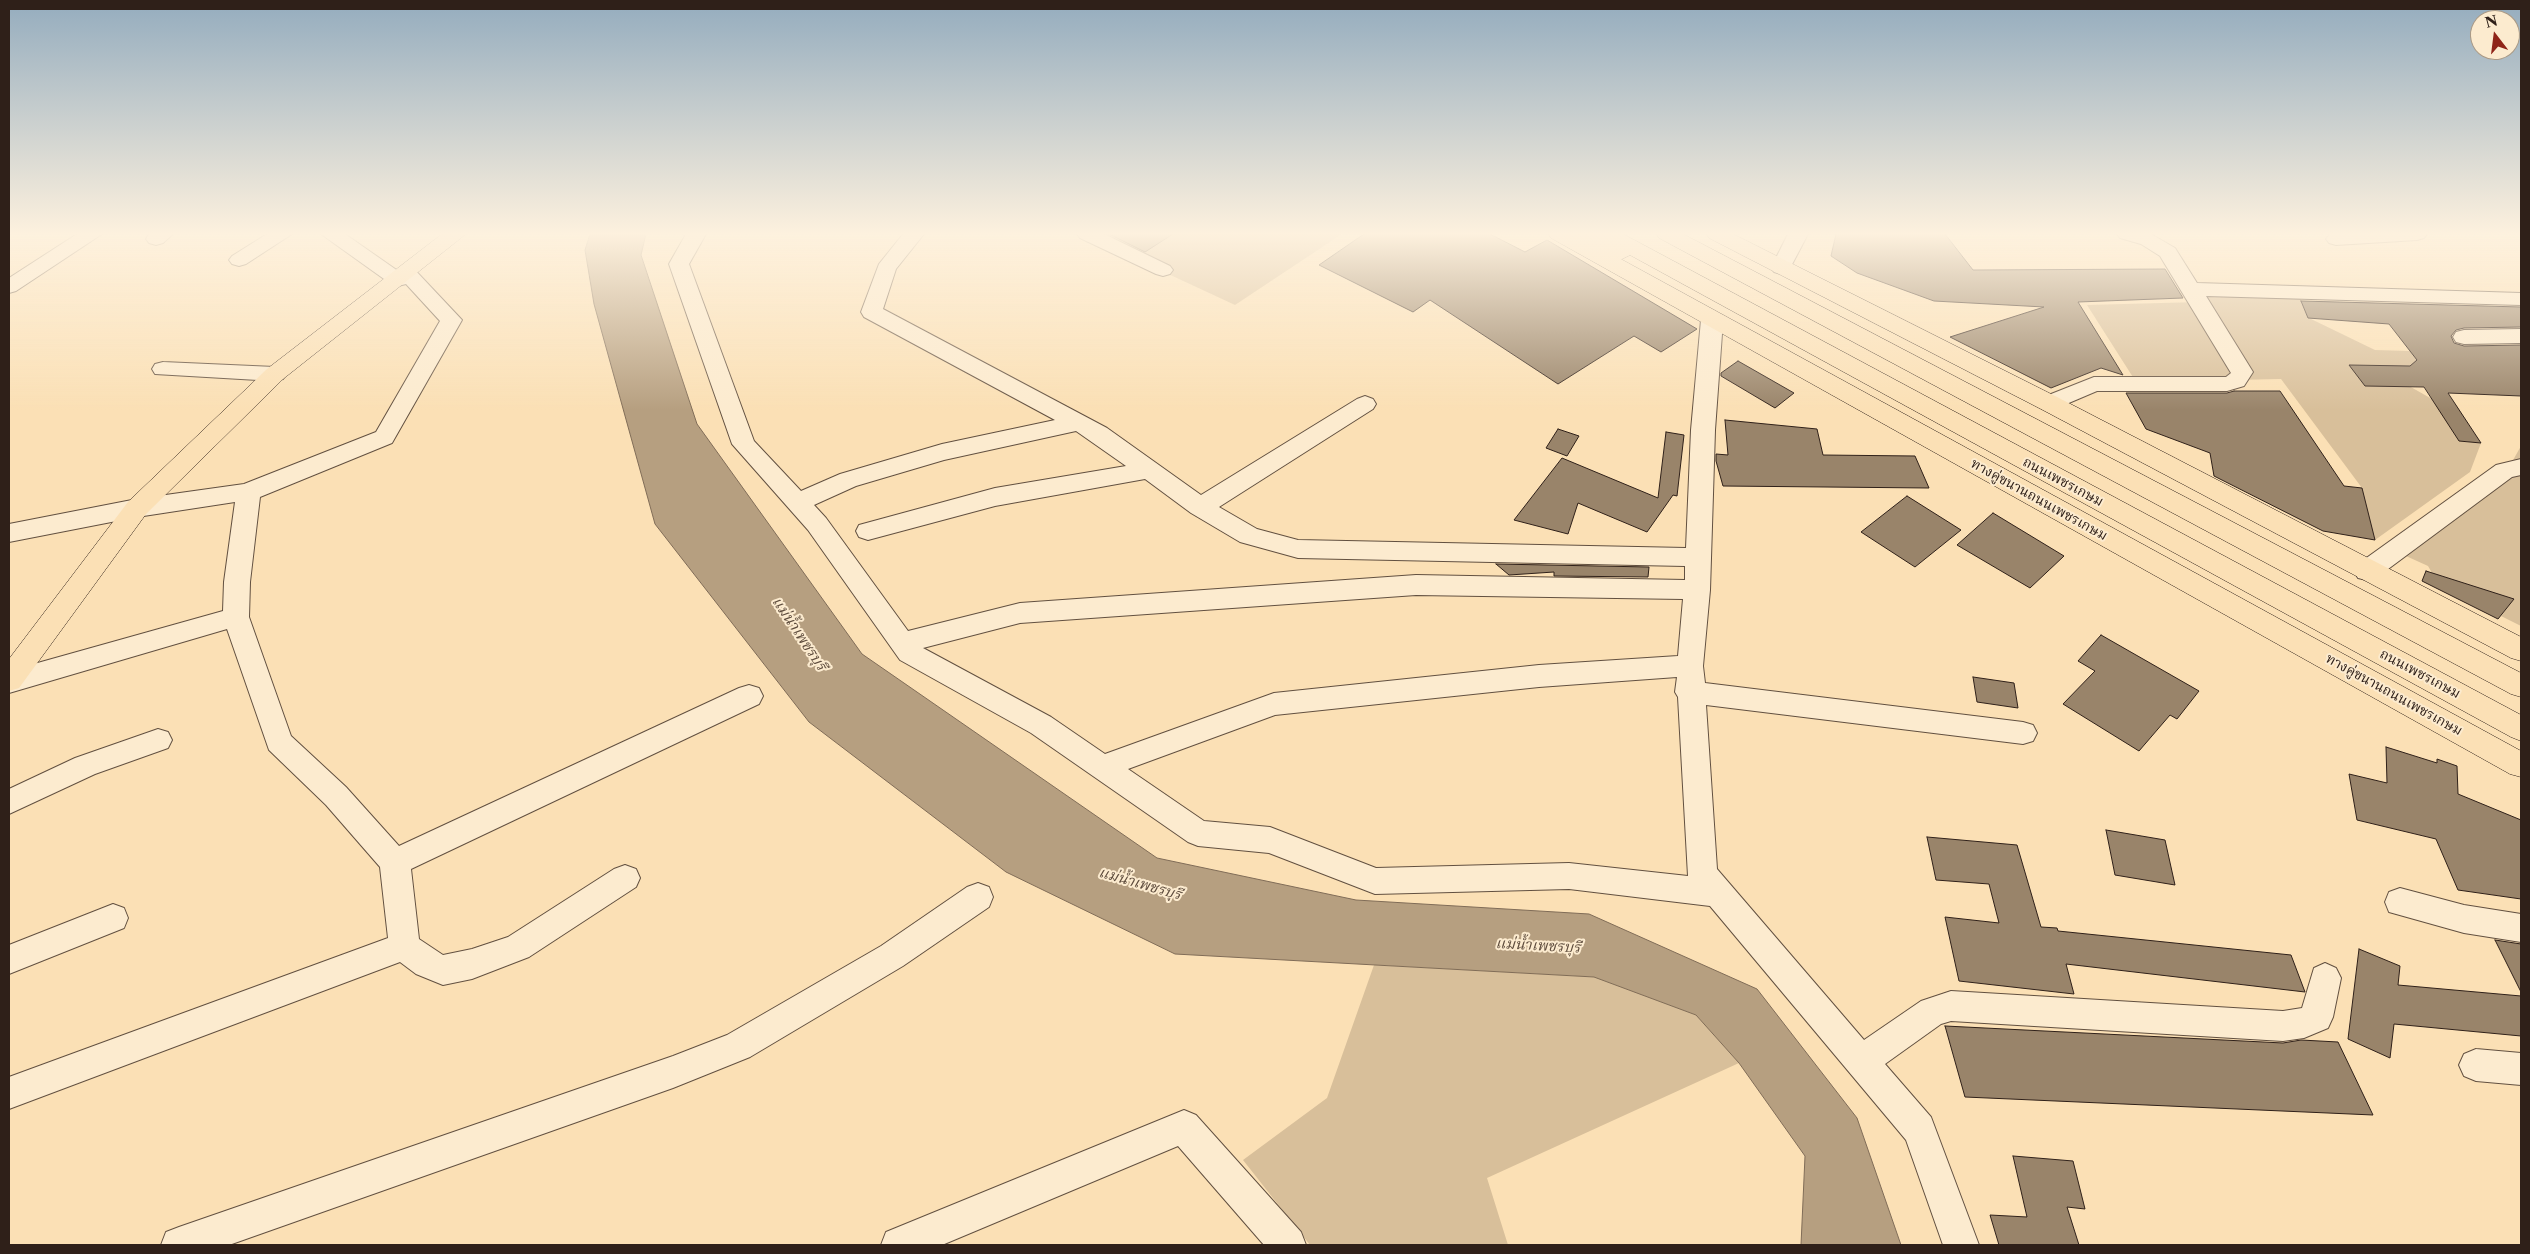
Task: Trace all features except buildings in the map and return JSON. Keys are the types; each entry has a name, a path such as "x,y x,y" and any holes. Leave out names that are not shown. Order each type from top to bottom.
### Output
{"main road":[{"path":"9,681 138,508 275,374 381,293"},
{"name":"ทางคู่ขนานถนนเพชรเกษม","path":"1663,293 2521,765"},
{"path":"1704,293 1771,324"},
{"name":"ถนนเพชรเกษม","path":"1713,293 2521,728"},
{"path":"1796,293 2159,494 2521,686"},
{"path":"1830,293 2049,403 2521,650"},
{"path":"2159,494 2521,672"},
{"path":"2401,664 2521,735"}],"street":[{"path":"9,533 138,508 248,492 384,437 451,320 421,293"},
{"path":"689,293 744,444 817,524 909,653 1042,725 1198,833 1270,840 1375,881 1569,876 1718,893"},
{"path":"878,293 872,312 1099,434 1200,508 1249,536 1298,549 1698,557"},
{"path":"2049,403 2094,384 2227,384 2236,381 2242,372 2194,293"},
{"path":"2291,293 2500,300 2521,299"},
{"path":"2500,300 2521,320"},
{"path":"1712,320 1703,430 1697,590 1690,679 1702,874 1864,1060 1919,1129 1961,1245"},
{"path":"2464,338 2521,336"},
{"path":"163,369 275,374"},
{"path":"1200,508 1365,404"},
{"path":"798,503 848,480 942,452 1078,423"},
{"path":"2368,571 2504,471 2521,467"},
{"path":"868,531 995,497 1148,470"},
{"path":"248,492 236,582 236,616 280,742 336,796 395,862 404,946 427,964 443,970 472,964 518,947 625,878"},
{"path":"902,644 1020,613 1406,585 1697,590"},
{"path":"9,681 236,616"},
{"path":"1102,767 1274,704 1539,676 1690,679 2023,733"},
{"path":"395,862 749,696"},
{"path":"9,802 85,766 158,740"},
{"path":"179,1245 673,1072 738,1046 892,956 978,897"},
{"path":"2400,902 2464,919 2521,928"},
{"path":"9,960 113,918"},
{"path":"9,1093 404,946"},
{"path":"1864,1060 1932,1012 1951,1006 2283,1026 2304,1023 2317,1017 2325,978"},
{"path":"2476,1065 2521,1069"},
{"path":"899,1245 1184,1128 1288,1245"}],"shaded area":[{"path":"1208,293 1254,293 1235,305"},
{"path":"2191,293 2254,293 2300,297 2309,318 2375,350 2410,351 2422,367 2350,365 2409,386 2432,399 2459,441 2481,443 2470,472 2375,540 2362,488 2281,379 2136,382 2087,305 2198,302"},
{"path":"2521,446 2521,626 2501,616 2513,600 2432,573 2428,566 2406,556 2499,485"},
{"path":"1374,965 1595,977 1696,1015 1739,1063 1487,1178 1508,1245 1310,1245 1243,1160 1327,1098"}],"water":[{"name":"แม่น้ำเพชรบุรี","path":"592,293 653,293 697,424 862,654 1157,858 1356,900 1589,914 1757,989 1857,1118 1901,1245 1801,1245 1805,1156 1739,1063 1696,1015 1594,977 1175,954 1006,872 809,722 655,524"}]}
